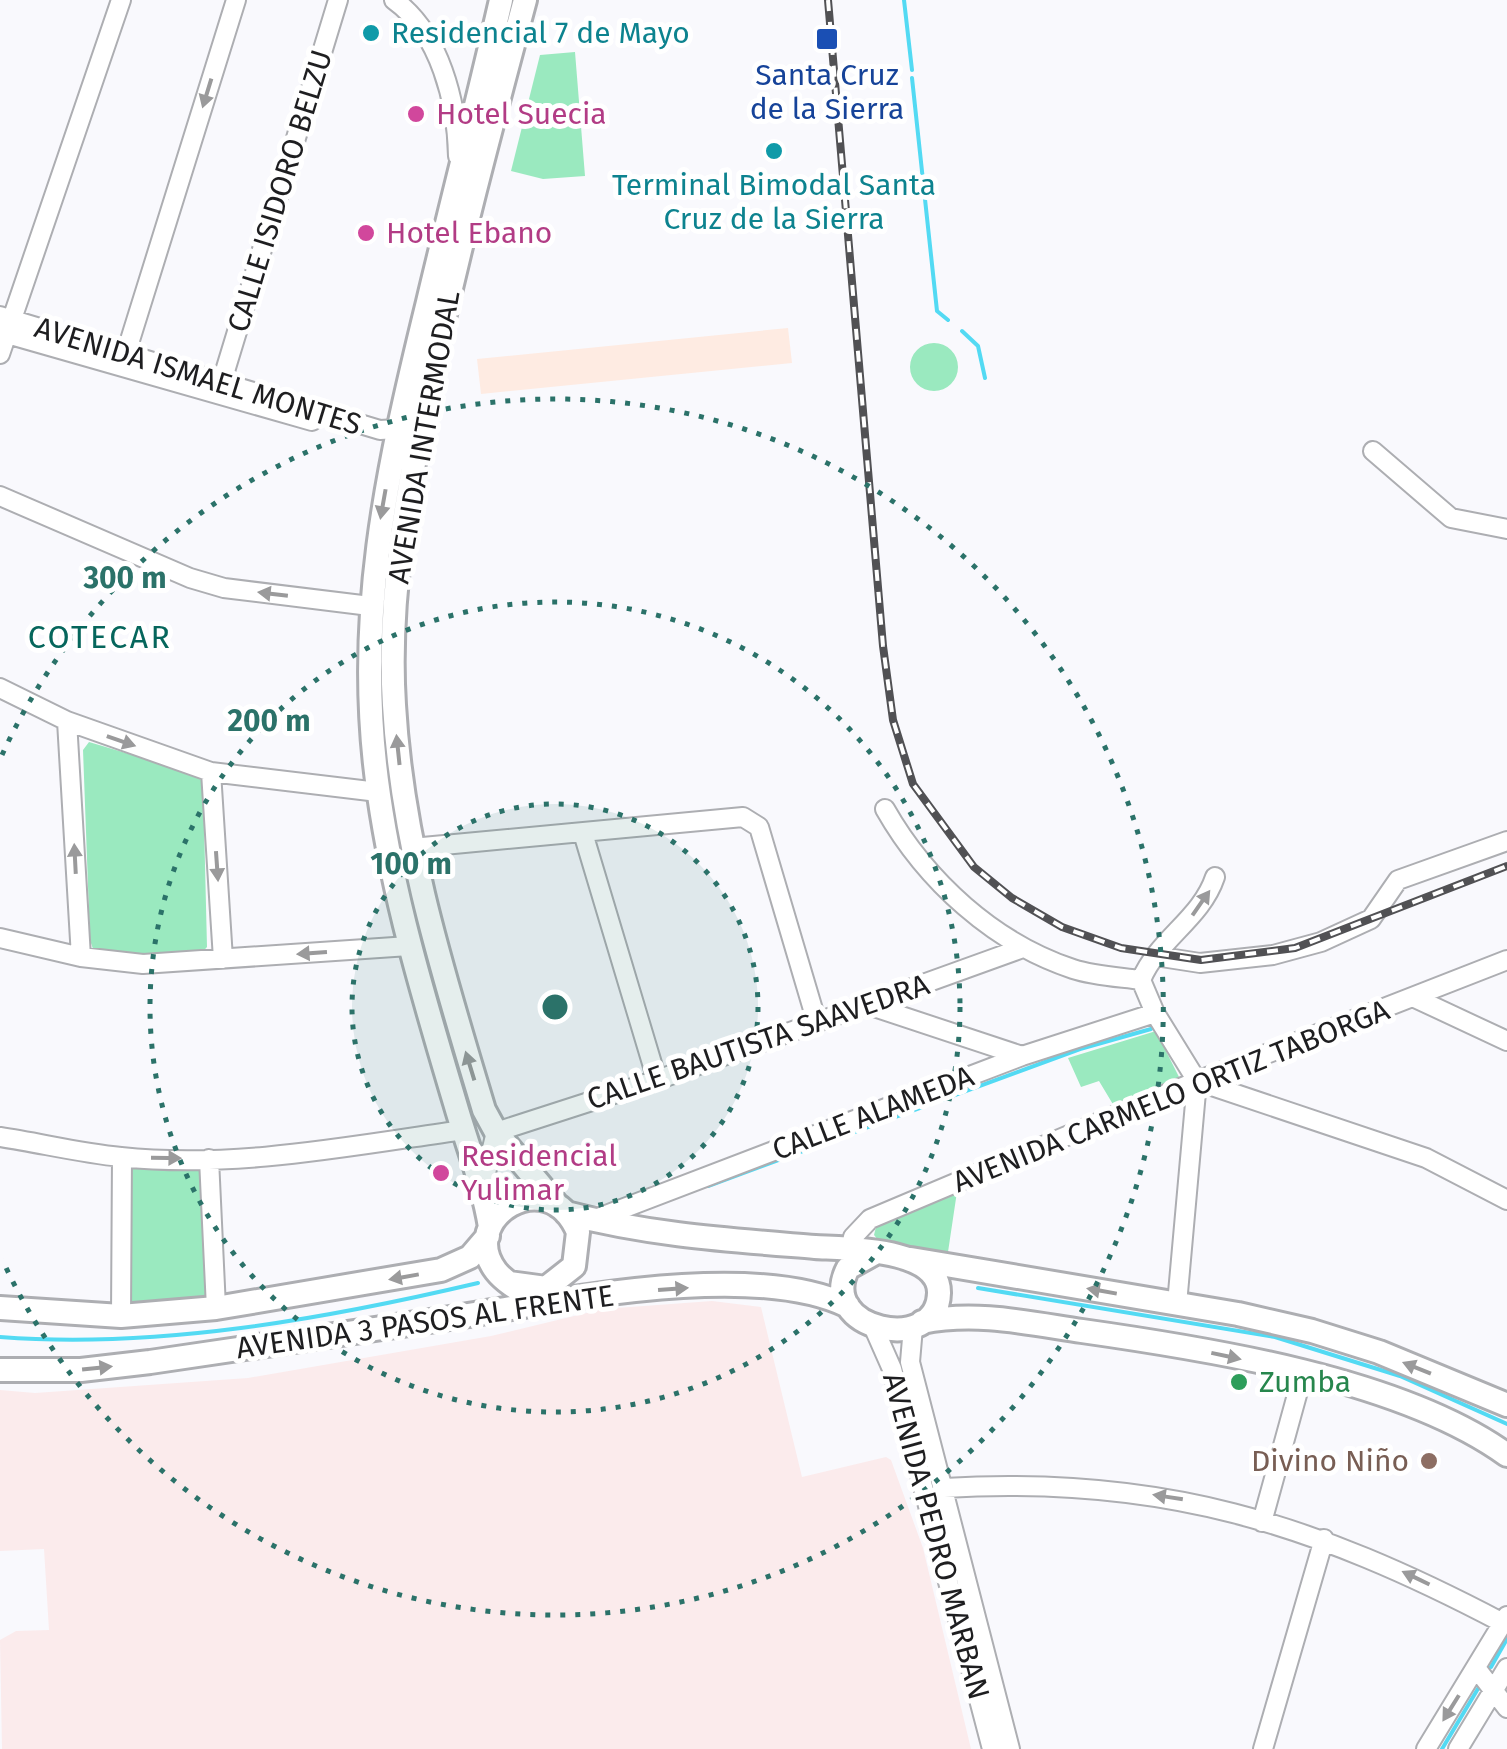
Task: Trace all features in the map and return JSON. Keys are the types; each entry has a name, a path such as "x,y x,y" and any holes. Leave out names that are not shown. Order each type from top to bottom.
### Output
{"main road":[{"name":"AVENIDA INTERMODAL","path":"501,0 397,428 370,606 382,704 432,943 484,1110 496,1132 562,1209"},
{"name":"AVENIDA INTERMODAL","path":"489,1231 483,1185 409,946 378,792 382,704 413,469 464,231 525,0"},
{"path":"562,1209 579,1244 567,1275 542,1304 509,1282 491,1262 489,1231 497,1215 519,1200 546,1200 593,1220 662,1235 876,1253 1238,1314 1379,1352 1507,1405"},
{"name":"AVENIDA 3 PASOS AL FRENTE","path":"0,1308 121,1316 216,1308 441,1270 470,1257 489,1231"},
{"path":"876,1253 848,1268 842,1287 848,1306 873,1326 886,1330 950,1316 1002,1319 1200,1350 1303,1373 1402,1402 1507,1455"},
{"path":"912,1259 932,1271 938,1281 937,1304 918,1325"},
{"path":"509,1282 521,1288 546,1288 567,1275"},
{"name":"AVENIDA 3 PASOS AL FRENTE","path":"0,1370 81,1370 150,1362 677,1288 725,1286 816,1294 848,1306"}],"street":[{"path":"0,354 5,325 121,0"},
{"path":"126,353 236,0"},
{"name":"CALLE ISIDORO BELZU","path":"222,381 338,0"},
{"path":"394,0 434,46 453,108 458,178"},
{"name":"AVENIDA ISMAEL MONTES","path":"5,325 126,353 380,430 397,428"},
{"name":"AVENIDA ISMAEL MONTES","path":"5,325 378,440 392,453"},
{"path":"1373,451 1452,518 1507,529"},
{"path":"0,496 190,578 224,588 370,606"},
{"path":"0,688 67,721 211,772 378,792"},
{"path":"67,721 81,957"},
{"path":"211,772 223,960"},
{"path":"885,809 909,851 930,877 1020,949 1077,971 1141,980"},
{"path":"412,848 744,817 759,827 817,1023"},
{"path":"583,833 657,1080"},
{"path":"1156,956 1200,963 1273,955 1320,942 1371,918 1398,880 1507,841"},
{"path":"1141,980 1156,956 1206,903 1215,877"},
{"path":"0,938 81,957 144,964 409,946"},
{"name":"CALLE BAUTISTA SAAVEDRA","path":"496,1132 657,1080 1020,949"},
{"name":"AVENIDA CARMELO ORTIZ TABORGA","path":"850,1250 859,1228 870,1219 1197,1081 1507,960"},
{"path":"1141,980 1155,1013 1197,1081 1178,1304"},
{"path":"1415,998 1507,1041"},
{"path":"868,1005 1022,1056"},
{"name":"CALLE ALAMEDA","path":"593,1220 1022,1056 1155,1013"},
{"path":"1197,1081 1426,1158 1507,1200"},
{"path":"0,1136 122,1157 209,1159 318,1150 463,1130"},
{"path":"483,1185 496,1132"},
{"path":"121,1316 122,1157"},
{"path":"209,1159 216,1308"},
{"name":"AVENIDA PEDRO MARBAN","path":"918,1325 910,1362 1010,1749"},
{"name":"AVENIDA PEDRO MARBAN","path":"873,1326 892,1369 992,1749"},
{"path":"1262,1522 1303,1373"},
{"path":"944,1488 1024,1483 1105,1487 1184,1500 1324,1539 1505,1619 1426,1749"},
{"path":"1263,1749 1324,1539"},
{"path":"1476,1668 1507,1708"},
{"path":"1458,1749 1507,1668"}],"shaded area":[{"path":"788,328 792,363 481,394 477,359"},
{"path":"712,1301 761,1307 802,1477 886,1457 891,1460 923,1548 971,1749 2,1749 0,1640 16,1631 49,1630 44,1549 0,1551 0,1390 35,1393 248,1378 491,1336 603,1309"}],"green space":[{"path":"575,52 585,176 543,179 511,171 540,55"},
{"path":"934,343 951,350 958,367 951,384 934,391 917,384 910,367 917,350"},
{"path":"89,742 193,773 203,782 207,947 197,958 94,952 90,940 83,750"},
{"path":"1156,1031 1180,1079 1114,1106 1099,1081 1081,1087 1068,1058"},
{"path":"129,1163 206,1164 209,1299 133,1304 128,1300"},
{"path":"958,1185 948,1252 878,1240 874,1235 878,1219"}],"waterway":[{"path":"904,0 912,70"},
{"path":"912,78 937,311 948,320"},
{"path":"962,331 978,346 985,378"},
{"path":"708,1186 1080,1049 1151,1029"},
{"path":"0,1337 60,1340 180,1335 301,1319 478,1283"},
{"path":"978,1288 1275,1337 1400,1376 1507,1424"},
{"path":"1491,1667 1507,1639"},
{"path":"1442,1749 1479,1687"}],"railway":[{"path":"828,0 883,646 893,720 913,784 974,867 1012,898 1062,927 1121,948 1201,960 1295,948 1507,866"}],"place":[{"name":"Residencial 7 de Mayo","path":"371,33"},
{"name":"Santa Cruz de la Sierra","path":"827,39"},
{"name":"Hotel Suecia","path":"416,114"},
{"name":"Terminal Bimodal Santa Cruz de la Sierra","path":"774,151"},
{"name":"Hotel Ebano","path":"366,233"},
{"name":"Residencial Yulimar","path":"441,1173"},
{"name":"Zumba","path":"1239,1382"},
{"name":"Divino Niño","path":"1429,1461"}],"district":[{"name":"COTECAR","path":"100,637"}]}
